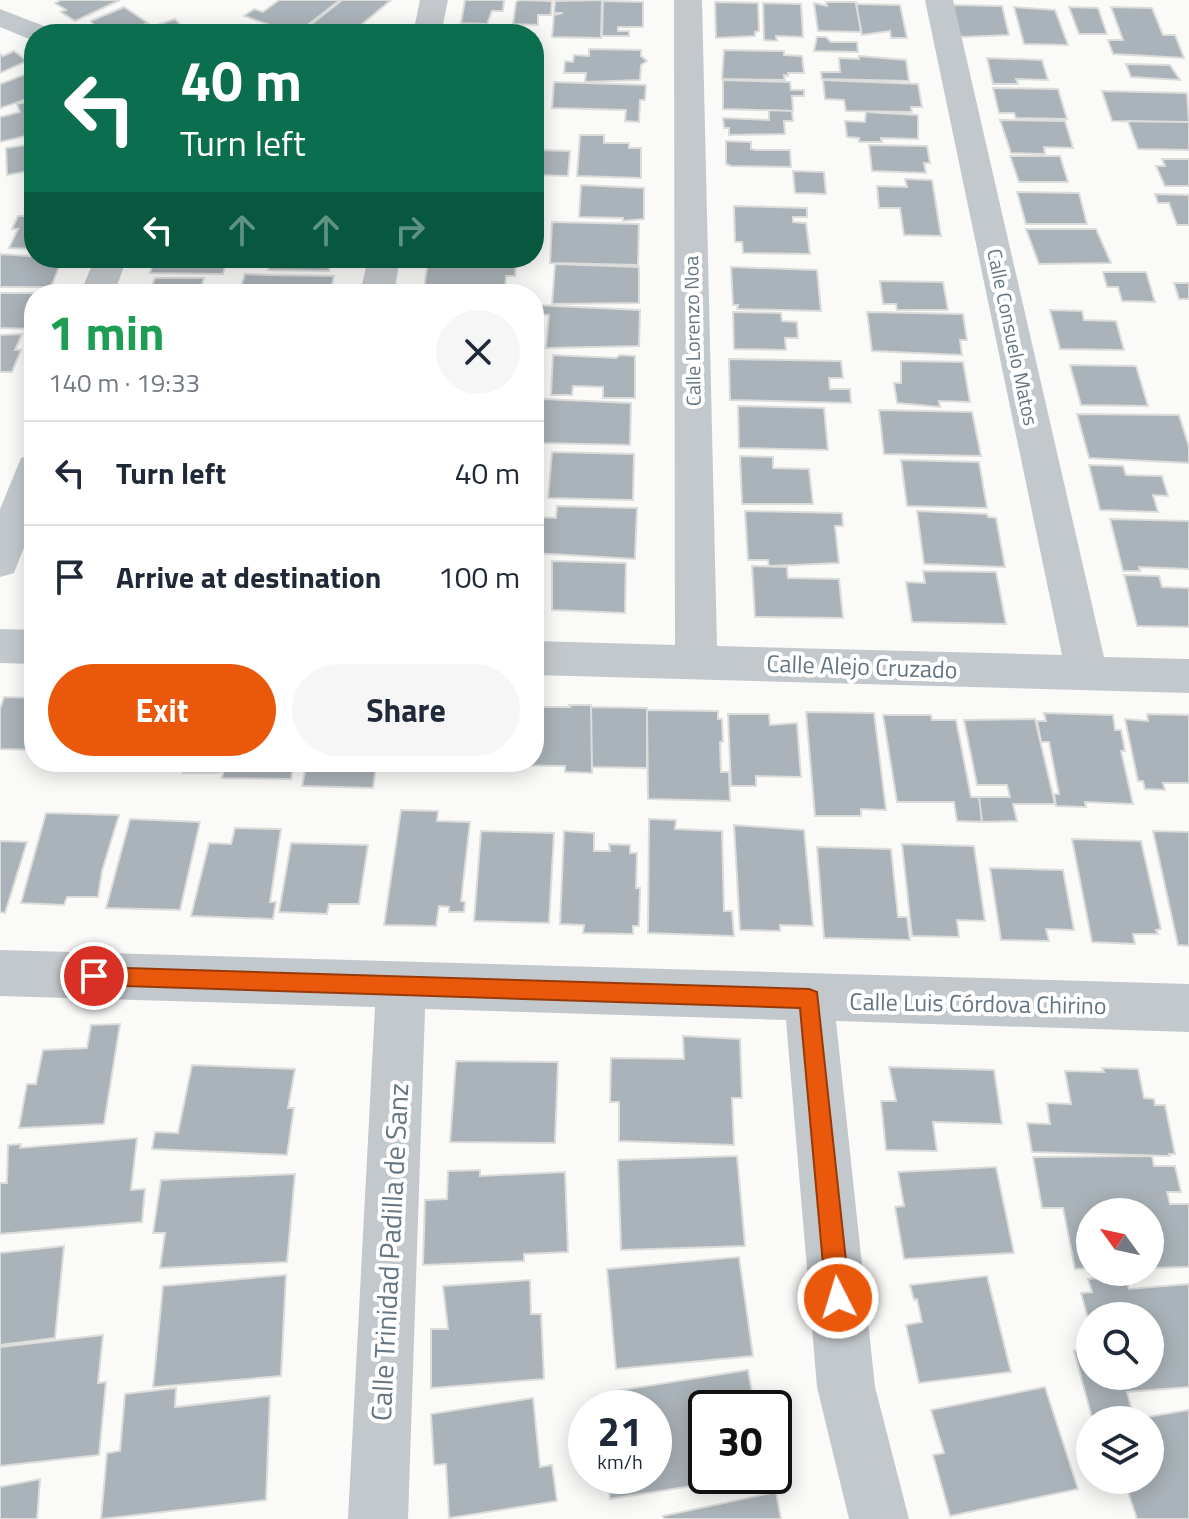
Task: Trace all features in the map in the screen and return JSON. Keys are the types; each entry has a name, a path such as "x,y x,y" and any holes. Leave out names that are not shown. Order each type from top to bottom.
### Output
{"street":[{"path":"429,24 434,0"},
{"name":"Calle Lorenzo Noa","path":"688,0 696,661"},
{"name":"Calle Consuelo Matos","path":"939,0 1087,673"},
{"path":"0,17 24,27"},
{"path":"0,562 24,496"},
{"path":"0,646 24,647"},
{"name":"Calle Alejo Cruzado","path":"544,658 1189,676"},
{"name":"Calle Luis Córdova Chirino","path":"0,973 1189,1008"},
{"name":"Calle Trinidad Padilla de Sanz","path":"378,1519 401,985"},
{"path":"809,999 846,1387 879,1519"}],"building":[{"path":"61,0 120,0 75,21 61,12 66,10 55,3"},
{"path":"279,0 340,0 309,24 267,24 244,16 254,9 263,12"},
{"path":"342,0 391,0 362,24 312,24"},
{"path":"465,0 504,0 503,11 492,11 487,24 461,23"},
{"path":"602,0 601,38 552,37 554,15 563,13 554,13 555,1"},
{"path":"552,1 551,15 538,15 538,24 513,24 516,2"},
{"path":"603,1 643,2 643,27 618,27 618,31 629,31 629,36 602,36"},
{"path":"715,2 758,3 759,31 755,32 755,36 716,38"},
{"path":"826,2 856,2 861,32 818,31 814,3 827,6"},
{"path":"763,3 801,4 803,37 776,36 777,41 764,40"},
{"path":"856,4 900,5 907,38 891,38 890,31 862,35"},
{"path":"951,5 1002,6 1009,35 962,37 957,34"},
{"path":"124,7 148,23 93,24 91,21"},
{"path":"1014,7 1055,10 1068,45 1024,44"},
{"path":"1069,7 1098,8 1107,34 1079,34"},
{"path":"1111,7 1152,8 1163,35 1175,35 1184,58 1113,54 1108,40 1123,40"},
{"path":"175,19 180,24 160,24"},
{"path":"817,37 826,37 831,42 857,42 858,52 814,51"},
{"path":"589,49 641,50 641,56 647,61 641,65 640,80 585,82 586,73 564,73 565,61 573,62 574,55 589,56"},
{"path":"724,50 784,51 784,55 802,56 804,73 788,73 788,76 784,75 785,80 722,79"},
{"path":"14,51 24,59 24,62 0,73 0,54 3,56"},
{"path":"859,56 906,60 909,81 822,79 821,72 840,72 839,58 859,59"},
{"path":"987,58 1042,60 1048,80 1016,79 1018,84 993,84"},
{"path":"1126,64 1170,65 1180,80 1131,77"},
{"path":"24,75 24,100 0,108 0,84"},
{"path":"723,80 790,82 791,90 804,90 804,96 792,96 793,111 723,109"},
{"path":"823,80 918,84 922,107 911,107 912,112 846,111 844,100 825,99"},
{"path":"554,82 646,85 645,100 640,100 639,122 625,121 626,110 552,108"},
{"path":"993,88 1058,89 1067,119 1016,118 1014,113 999,113"},
{"path":"1102,91 1187,93 1189,122 1112,121"},
{"path":"24,102 24,136 0,142 0,117 20,112 17,104"},
{"path":"769,110 792,111 793,121 784,121 785,134 729,135 729,128 724,128 723,118 769,120"},
{"path":"866,112 918,115 918,139 881,138 882,142 859,142 859,138 847,137 845,121 865,122"},
{"path":"1000,120 1065,121 1073,148 1044,147 1045,154 1011,153"},
{"path":"1128,121 1189,122 1189,150 1138,149"},
{"path":"580,135 604,135 604,143 629,143 629,148 641,148 641,178 577,176"},
{"path":"726,141 751,142 751,149 756,150 790,150 791,167 726,164"},
{"path":"24,145 24,172 7,175 6,148"},
{"path":"869,145 927,146 930,163 924,163 926,173 872,171"},
{"path":"544,150 570,151 568,176 544,175"},
{"path":"1010,156 1060,156 1068,182 1019,182"},
{"path":"1162,159 1189,159 1189,186 1165,186 1156,166 1165,166"},
{"path":"793,171 824,172 826,194 795,193"},
{"path":"905,179 932,180 941,236 904,235 900,208 879,208 877,186 907,187"},
{"path":"581,185 644,188 644,219 623,221 623,218 579,217"},
{"path":"1017,192 1079,193 1087,224 1026,224"},
{"path":"1155,194 1189,195 1189,225 1177,225 1169,203 1158,203"},
{"path":"734,206 807,208 807,217 793,217 793,222 806,223 810,254 743,253 742,242 735,242"},
{"path":"18,216 24,216 24,249 9,248 18,229 12,229"},
{"path":"552,222 639,224 638,265 550,263"},
{"path":"1026,229 1096,229 1111,263 1039,264"},
{"path":"0,254 24,256 24,268 59,268 52,284 0,287"},
{"path":"555,264 639,267 639,303 552,304"},
{"path":"731,267 817,270 821,311 737,309 738,305 733,305"},
{"path":"152,268 225,268 223,274 150,273"},
{"path":"268,268 330,268 329,271"},
{"path":"427,268 516,268 515,276 506,276 506,284 425,284"},
{"path":"1103,272 1146,272 1155,302 1122,301 1118,287 1107,287"},
{"path":"245,274 334,276 332,284 242,284"},
{"path":"155,278 204,278 202,284 152,284"},
{"path":"880,281 943,282 948,310 897,310 896,304 883,304"},
{"path":"1174,283 1189,283 1189,299 1179,299"},
{"path":"0,293 24,293 24,329 0,328"},
{"path":"544,305 640,310 639,346 546,348 549,315 544,315"},
{"path":"1050,310 1082,311 1084,320 1116,321 1124,350 1060,349"},
{"path":"733,312 781,313 782,321 797,322 798,338 785,338 786,350 734,349"},
{"path":"867,312 963,314 967,340 960,340 962,355 872,351"},
{"path":"22,334 15,350 21,350 12,372 0,372 0,335"},
{"path":"553,355 635,356 635,398 603,398 603,387 573,386 572,395 551,395"},
{"path":"729,359 841,361 843,378 829,378 830,389 850,389 851,403 730,400"},
{"path":"901,361 963,362 970,402 939,401 940,407 897,403 894,383 901,383"},
{"path":"1070,365 1136,366 1148,406 1081,405"},
{"path":"544,399 631,403 630,445 544,443"},
{"path":"738,406 824,408 828,450 739,448"},
{"path":"879,410 972,412 981,456 884,454"},
{"path":"1077,414 1179,415 1189,447 1189,463 1089,458"},
{"path":"552,452 634,454 633,500 548,498"},
{"path":"740,456 773,457 773,468 809,469 813,504 742,504"},
{"path":"901,460 979,462 987,508 907,506"},
{"path":"1089,465 1123,466 1126,475 1162,476 1168,496 1153,495 1158,512 1100,510"},
{"path":"557,506 637,508 635,559 544,554 544,517 556,518"},
{"path":"745,511 842,513 843,526 835,526 839,563 769,566 768,560 748,560"},
{"path":"917,511 987,514 996,518 1005,567 924,564"},
{"path":"1110,519 1189,521 1189,569 1139,567 1140,571 1123,571"},
{"path":"552,561 626,563 625,613 552,610"},
{"path":"752,566 787,567 788,578 839,579 843,618 755,617"},
{"path":"923,571 996,572 1006,624 912,622 906,582 925,583"},
{"path":"1124,575 1159,576 1162,587 1189,588 1189,627 1137,626"},
{"path":"4,697 24,698 24,750 0,749 0,709"},
{"path":"591,705 592,773 565,772 565,766 544,766 544,707"},
{"path":"591,707 647,708 647,768 592,767"},
{"path":"647,710 718,711 718,719 722,719 721,772 729,772 730,801 648,799"},
{"path":"806,712 874,713 886,810 861,809 861,816 815,816"},
{"path":"1044,713 1113,715 1115,730 1121,730 1125,751 1121,751 1133,804 1085,802 1086,807 1056,806 1054,794 1059,794 1049,742 1041,742 1037,721 1046,721"},
{"path":"728,714 769,714 770,725 797,723 801,777 756,776 756,786 731,786"},
{"path":"1147,714 1189,715 1189,783 1163,783 1165,790 1145,789 1143,781 1138,781 1125,719 1148,721"},
{"path":"883,715 931,715 932,720 956,720 971,797 979,797 982,822 957,821 954,802 897,802"},
{"path":"1035,719 1055,804 1013,804 1017,821 982,822 979,797 1010,797 1007,785 977,785 964,720"},
{"path":"223,772 292,772 291,779 222,778"},
{"path":"305,772 375,772 373,788 302,786"},
{"path":"401,810 438,811 437,821 470,822 461,901 465,902 464,912 449,912 449,907 439,906 436,926 384,925"},
{"path":"46,813 119,815 102,871 98,897 67,897 64,905 21,903"},
{"path":"130,819 200,822 180,910 106,908"},
{"path":"649,819 676,820 675,829 722,831 724,911 732,911 734,936 648,933"},
{"path":"734,825 804,830 813,926 780,925 780,931 740,930"},
{"path":"235,828 281,829 270,902 276,902 273,919 191,916 209,843 231,844"},
{"path":"481,831 554,833 549,923 474,921"},
{"path":"564,831 594,833 594,851 610,851 609,844 630,845 630,853 637,853 639,926 633,926 633,934 583,933 584,925 560,924"},
{"path":"1153,831 1189,832 1189,946 1178,945"},
{"path":"1072,839 1141,841 1161,929 1156,930 1158,934 1133,934 1135,944 1092,942"},
{"path":"0,841 27,842 5,913 0,912"},
{"path":"291,843 368,845 359,904 329,904 327,914 279,912"},
{"path":"902,844 974,846 985,921 957,920 959,937 912,936"},
{"path":"817,847 891,849 898,917 907,917 910,940 824,938"},
{"path":"990,868 1063,870 1074,930 1046,929 1049,941 1001,940"},
{"path":"120,1024 104,1124 19,1128 27,1084 36,1084 43,1050 87,1048 91,1025"},
{"path":"683,1036 740,1039 742,1098 732,1098 734,1145 619,1141 619,1102 610,1102 611,1058 684,1059"},
{"path":"456,1061 558,1062 555,1143 450,1142"},
{"path":"192,1065 295,1069 288,1108 294,1108 287,1155 152,1149 155,1132 178,1133"},
{"path":"889,1067 994,1070 1002,1124 933,1122 937,1151 886,1150 881,1101 896,1101"},
{"path":"1102,1068 1138,1069 1144,1098 1154,1099 1155,1105 1165,1105 1175,1154 1032,1152 1027,1123 1050,1124 1047,1103 1071,1104 1065,1071 1104,1072"},
{"path":"137,1138 131,1190 145,1189 142,1222 0,1234 0,1183 7,1183 8,1145 21,1144 20,1148"},
{"path":"737,1156 745,1246 621,1250 618,1160"},
{"path":"1152,1156 1154,1166 1175,1166 1181,1192 1167,1192 1170,1204 1189,1204 1189,1267 1164,1268 1164,1198 1076,1198 1075,1269 1063,1208 1042,1208 1033,1157"},
{"path":"996,1167 1014,1253 904,1259 895,1207 904,1206 898,1172"},
{"path":"480,1170 480,1176 565,1172 568,1252 524,1254 524,1261 423,1265 425,1200 447,1199 448,1171"},
{"path":"295,1174 287,1262 160,1268 165,1233 153,1233 161,1180"},
{"path":"64,1246 55,1338 0,1345 0,1253"},
{"path":"739,1257 753,1356 616,1369 607,1269"},
{"path":"286,1275 281,1376 153,1387 163,1286"},
{"path":"987,1276 1011,1372 919,1383 906,1325 922,1322 910,1285"},
{"path":"530,1280 531,1314 541,1314 544,1379 431,1388 431,1329 448,1329 443,1286"},
{"path":"1189,1284 1189,1387 1164,1389 1164,1302 1083,1302 1081,1293 1092,1292 1090,1286 1128,1286 1129,1289"},
{"path":"103,1335 98,1383 106,1382 99,1455 0,1466 0,1347"},
{"path":"748,1370 752,1390 688,1390 688,1487 672,1489 672,1390 621,1390"},
{"path":"1045,1387 1076,1489 950,1516 933,1455 944,1453 931,1410"},
{"path":"176,1388 175,1407 270,1396 266,1500 101,1519 107,1453 120,1451 125,1394"},
{"path":"1084,1390 1152,1390 1127,1392 1131,1406 1089,1406"},
{"path":"533,1398 540,1467 552,1465 557,1501 449,1518 446,1464 434,1465 431,1414"},
{"path":"1189,1410 1189,1519 1137,1519 1129,1494 1164,1494 1164,1414"},
{"path":"40,1479 37,1519 0,1519 0,1487"},
{"path":"609,1494 641,1494 610,1499"},
{"path":"776,1494 781,1519 664,1519 663,1516"}],"route":[{"path":"94,976 809,999 838,1298"}]}
